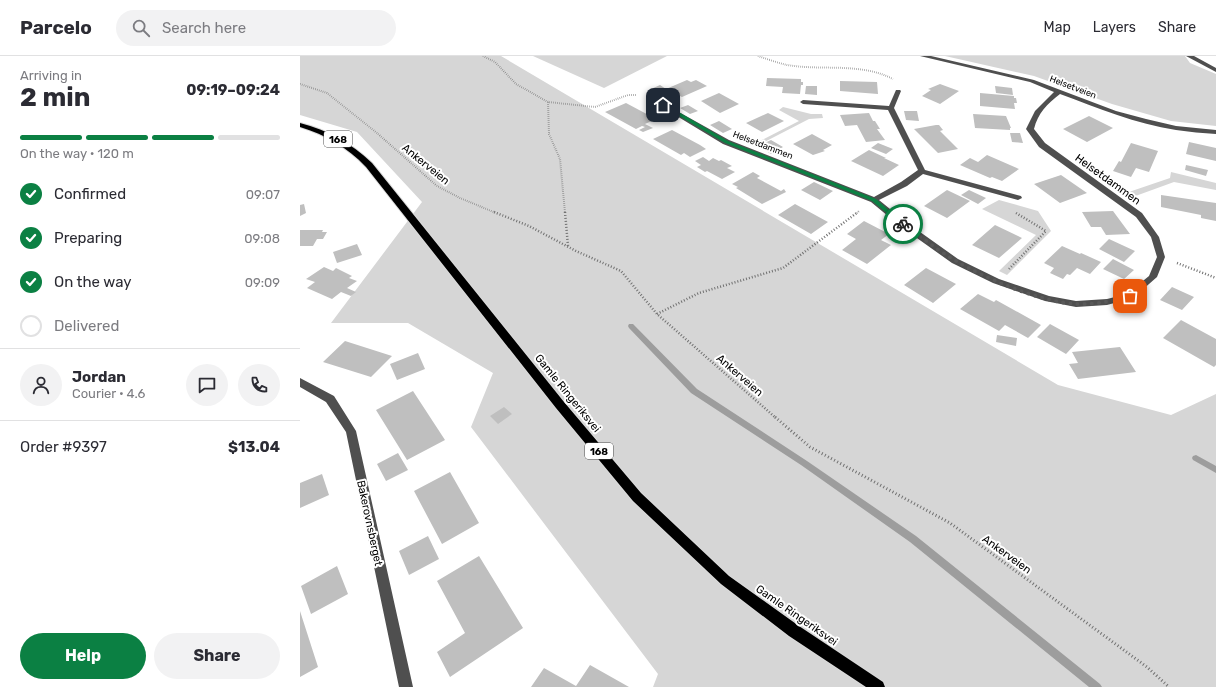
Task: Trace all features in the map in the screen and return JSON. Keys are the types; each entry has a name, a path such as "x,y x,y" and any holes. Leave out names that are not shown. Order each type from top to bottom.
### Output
{"main road":[{"name":"Gamle Ringeriksvei","path":"300,125 330,135 344,142 355,150 369,165 560,405 638,497 667,526 725,580 794,631 878,687"}],"street":[{"name":"Helsetveien","path":"923,56 1009,75 1144,121 1176,128 1216,132"},
{"path":"1190,56 1194,60 1216,70"},
{"path":"898,91 891,108 922,171 1018,198"},
{"name":"Helsetdammen","path":"650,98 726,142 874,200 903,224 955,261 996,281 1048,299 1076,304 1108,302 1130,296 1153,277 1161,257 1155,237 1139,215 1042,145 1030,129 1033,119 1040,106 1059,91"},
{"path":"803,102 891,108"},
{"path":"874,200 904,184 922,171"},
{"name":"Bakerovnsberget","path":"300,382 330,399 351,431 406,687"}],"path":[{"path":"482,56 495,62 516,84 548,102 595,107 628,95 650,98"},
{"path":"758,56 787,65 853,68 883,74 893,79 898,91"},
{"name":"Ankerveien","path":"300,84 327,94 377,133 437,186 460,198 529,226 621,271 657,314 810,447 950,523 1147,667 1169,687"},
{"path":"548,102 549,134 560,159 568,246"},
{"path":"993,192 1009,208 1046,231 996,281"},
{"path":"657,314 699,292 783,268 874,200"},
{"path":"1161,257 1216,278"}],"shaded area":[{"path":"300,56 501,56 1058,385 1171,415 1216,394 1216,687 653,687 658,674 471,427 493,373 408,323 331,323 422,202 357,132 300,115"},
{"path":"533,56 667,56 604,88"},
{"path":"945,56 1185,56 1190,63 1216,74 1216,126 1171,121 1112,104 1034,76"},
{"path":"783,107 811,114 822,114 823,118 809,119 755,147 752,145 799,121 779,110"},
{"path":"1171,172 1216,183 1216,190 1174,182 1130,198 1123,194 1170,178"},
{"path":"999,200 1038,211 1051,231 1007,275 999,271 1036,235 982,209"}],"building":[{"path":"767,78 801,79 803,85 801,85 800,94 782,93 783,87 766,86"},
{"path":"687,80 691,82 696,80 707,86 682,97 670,91 658,95 649,90 660,85 666,89"},
{"path":"840,81 877,82 878,94 840,91"},
{"path":"940,84 959,91 940,104 922,96 931,90 928,89"},
{"path":"806,86 817,86 817,95 805,94"},
{"path":"995,86 1012,88 1013,95 996,93"},
{"path":"719,93 739,104 720,113 701,101"},
{"path":"980,93 1014,96 1017,103 1014,103 1015,109 980,106"},
{"path":"626,103 656,119 645,124 653,128 643,132 639,130 645,127 642,126 636,129 605,112"},
{"path":"688,105 698,111 690,114 680,108"},
{"path":"904,111 917,111 919,121 906,120"},
{"path":"768,113 784,121 762,132 746,123"},
{"path":"869,113 873,121 875,121 880,129 877,129 885,140 866,142 857,125 845,126 840,115"},
{"path":"973,114 1006,116 1011,128 1010,130 975,128"},
{"path":"1089,116 1113,128 1087,142 1063,129"},
{"path":"719,121 732,129 723,133 710,125"},
{"path":"939,125 943,130 940,131 958,149 938,153 914,129"},
{"path":"672,130 706,149 690,157 684,153 681,155 653,139"},
{"path":"1010,133 1020,133 1023,143 1012,142"},
{"path":"812,134 832,145 823,150 825,151 813,155 793,144"},
{"path":"771,140 783,147 771,154 758,146"},
{"path":"1189,142 1216,148 1216,161 1186,154"},
{"path":"878,143 893,149 886,154 871,148"},
{"path":"1131,143 1158,151 1149,172 1136,168 1131,177 1113,171 1119,161 1121,162"},
{"path":"869,150 899,165 883,176 851,161"},
{"path":"987,155 1019,169 1002,181 992,177 990,178 960,165 970,158 978,162"},
{"path":"703,157 709,161 713,158 719,161 721,160 732,166 727,168 735,172 722,179 707,171 705,172 697,167 701,165 695,161"},
{"path":"1186,165 1208,170 1206,176 1185,170"},
{"path":"753,172 760,176 757,178 781,191 784,189 786,192 762,204 732,184"},
{"path":"1061,175 1087,193 1060,203 1034,184"},
{"path":"814,182 833,191 820,200 801,190"},
{"path":"947,190 970,201 947,218 924,206"},
{"path":"969,190 986,198 978,204 961,195"},
{"path":"1161,195 1216,203 1216,221 1201,218 1201,215 1161,207"},
{"path":"304,204 306,213 300,216 300,205"},
{"path":"795,204 828,222 811,234 778,215"},
{"path":"1113,211 1130,234 1106,235 1101,227 1091,227 1082,212"},
{"path":"864,221 889,234 881,240 891,245 867,264 842,250 856,239 847,234"},
{"path":"995,225 1022,238 999,258 972,245"},
{"path":"300,230 323,230 322,232 327,232 323,239 317,239 313,246 300,246"},
{"path":"1109,239 1135,251 1124,262 1099,249"},
{"path":"357,244 362,255 337,263 333,252"},
{"path":"1062,246 1101,262 1090,274 1077,268 1070,275 1067,274 1063,279 1050,273 1054,268 1044,263"},
{"path":"1113,259 1134,270 1124,279 1103,269"},
{"path":"324,267 333,271 336,268 352,276 349,278 357,281 347,288 356,292 351,296 341,292 332,299 307,288 315,282 306,279"},
{"path":"926,268 956,284 933,303 904,285"},
{"path":"1172,287 1194,297 1182,310 1160,300"},
{"path":"978,294 994,302 996,300 1041,325 1028,338 1005,325 999,331 960,309"},
{"path":"1181,320 1216,339 1216,365 1214,367 1163,338"},
{"path":"1050,324 1079,340 1066,354 1037,337"},
{"path":"997,335 1017,338 1016,346 996,342"},
{"path":"345,341 392,356 371,377 323,362"},
{"path":"1120,347 1136,372 1078,379 1069,364 1078,363 1072,352"},
{"path":"418,353 425,369 397,380 390,364"},
{"path":"413,391 445,440 407,460 376,410"},
{"path":"504,407 512,414 498,424 490,416"},
{"path":"398,453 408,470 386,481 377,464"},
{"path":"450,472 479,523 442,544 414,491"},
{"path":"322,474 329,495 300,508 300,483"},
{"path":"428,536 439,559 409,575 399,551"},
{"path":"479,556 523,628 450,677 437,652 465,633 437,581"},
{"path":"337,566 348,594 311,614 301,586"},
{"path":"300,611 318,667 300,677"},
{"path":"590,665 629,687 531,687 544,668 576,686"}],"waterway":[{"path":"631,326 694,391 804,463 913,539 1097,687"},
{"path":"1196,458 1216,470"}],"way so far":[{"path":"903,224 955,261 996,281 1048,299 1076,304 1108,302 1130,296"}],"route":[{"path":"663,105 726,142 874,200 903,224"}]}
